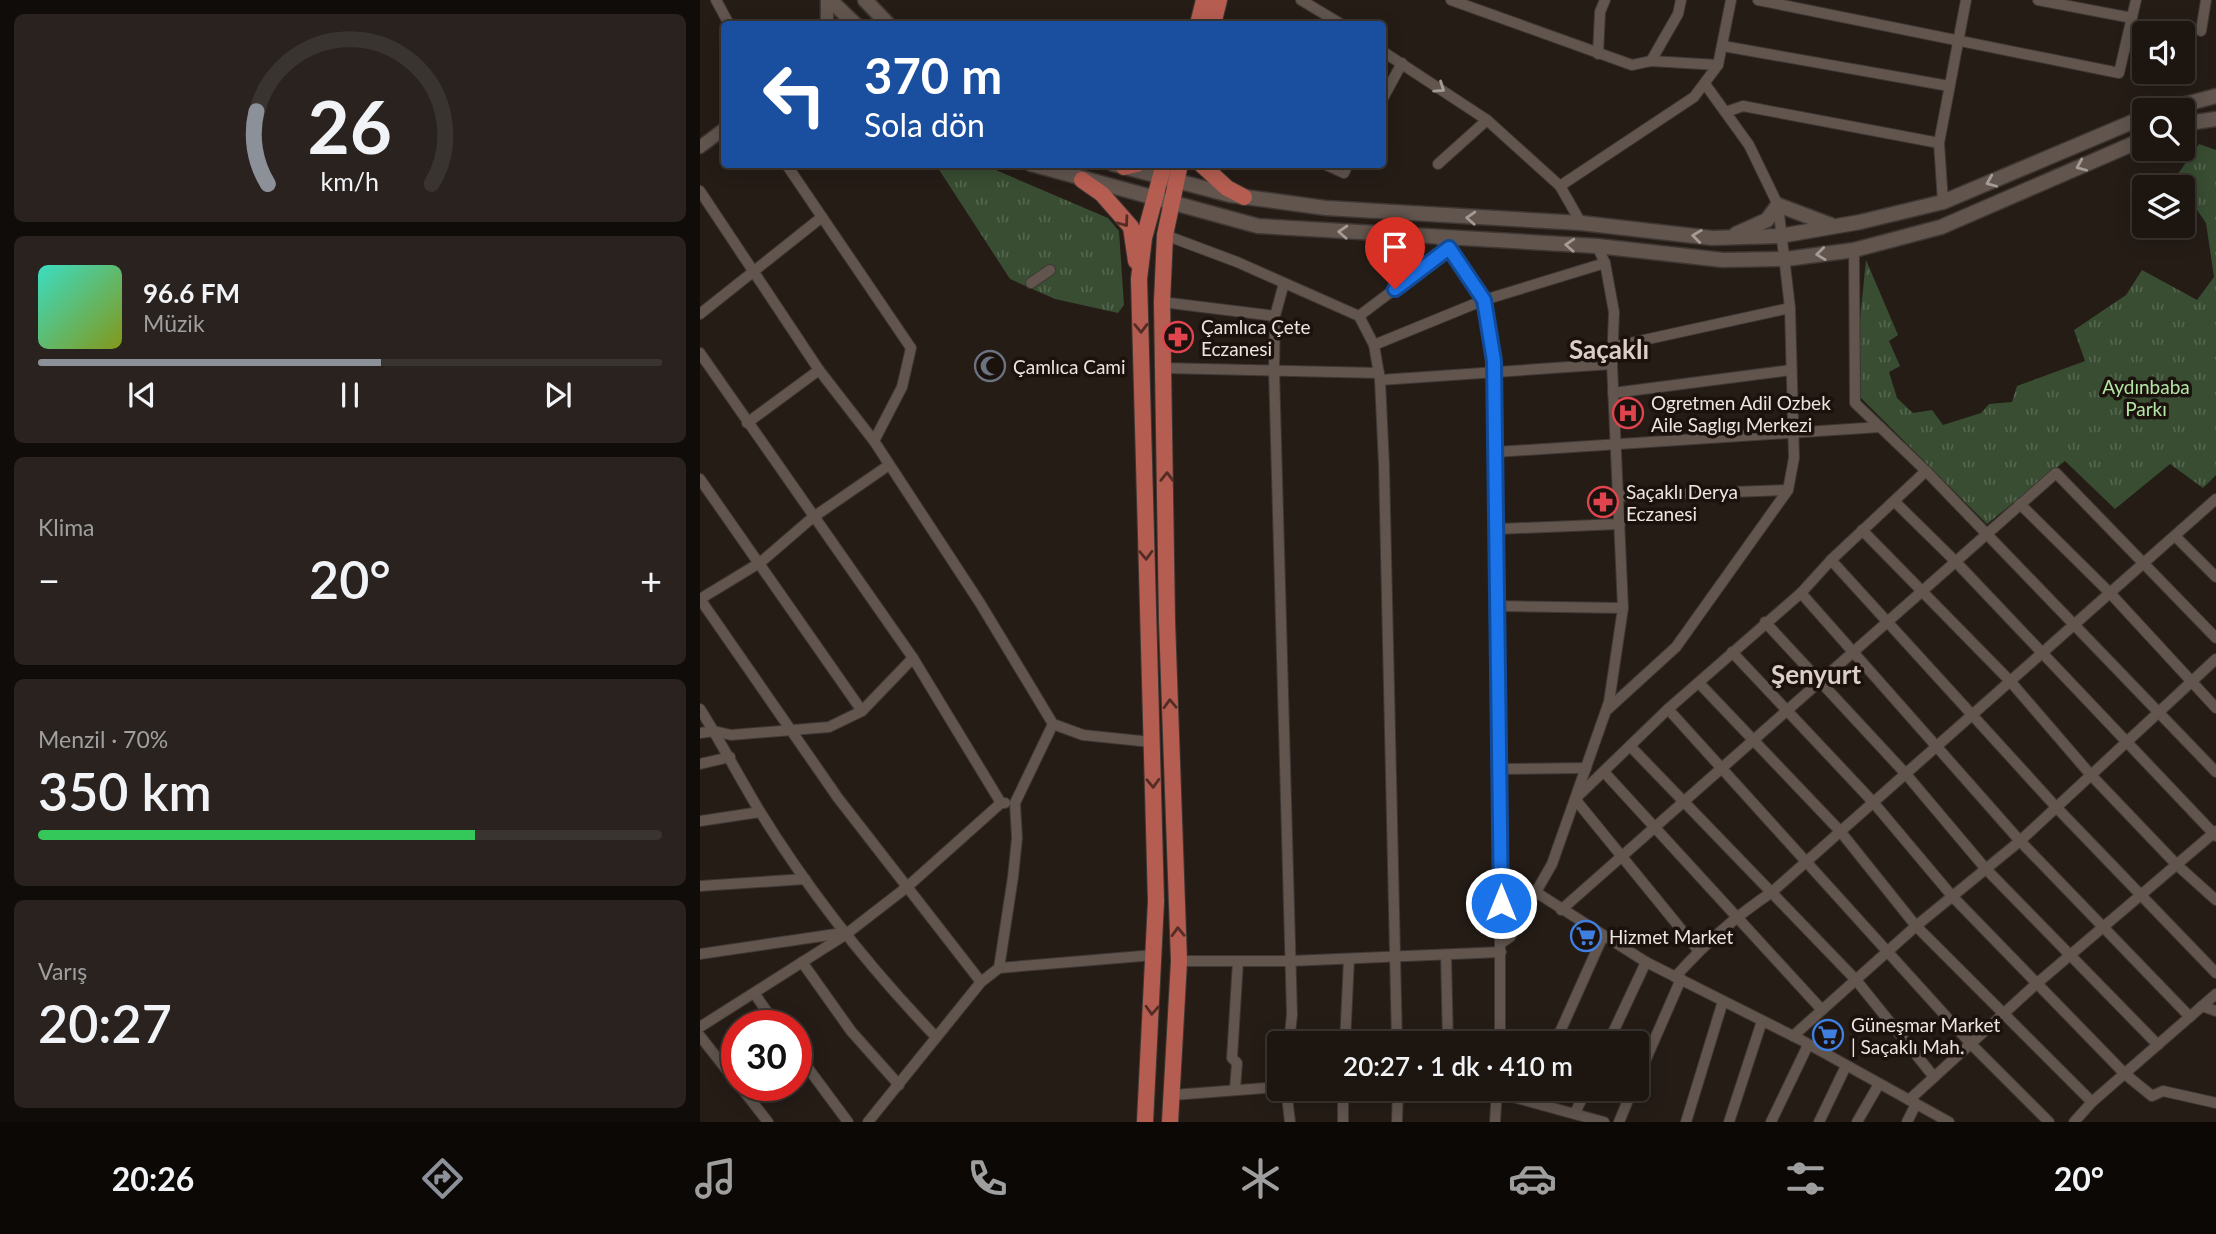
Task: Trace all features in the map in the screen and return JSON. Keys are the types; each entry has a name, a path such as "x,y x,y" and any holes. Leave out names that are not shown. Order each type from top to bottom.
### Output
{"main road":[{"path":"828,0 852,21"},
{"path":"864,0 885,21"},
{"path":"1199,21 1204,0"},
{"path":"1214,21 1219,0"},
{"path":"2195,102 2216,96"},
{"path":"2195,122 2216,119"},
{"path":"1148,168 1170,171 1244,197 1397,214 1581,223 1728,237 1780,236 1942,202 2132,122"},
{"path":"1044,168 1258,226 1444,243 1597,246 1723,260 1786,259 1854,250 1941,227 2132,144"},
{"path":"1205,168 1227,188 1244,197"},
{"path":"1139,279 1144,238 1155,198 1170,171"},
{"path":"1170,171 1172,201 1165,235 1162,302 1179,961 1170,1122"},
{"path":"1082,180 1102,194 1130,227 1139,279 1156,901 1145,1122"},
{"path":"1728,237 1767,220 1778,205 1806,218 1836,226"}],"street":[{"path":"716,0 727,21"},
{"path":"827,21 828,0"},
{"path":"1301,0 1336,21"},
{"path":"1451,0 1632,65 1651,61 1718,65"},
{"path":"1598,54 1600,12 1605,0"},
{"path":"1651,61 1678,14 1681,0"},
{"path":"1560,186 1694,97 1718,65 1731,0"},
{"path":"1758,0 2119,73 2136,0"},
{"path":"1942,202 1939,143 1966,0"},
{"path":"2038,0 2132,19"},
{"path":"2201,31 2206,0"},
{"path":"1723,46 1949,86"},
{"path":"1386,53 1487,120 1560,186 1581,223"},
{"path":"1386,93 1402,63"},
{"path":"1606,711 1676,647 1788,490 1794,458 1790,308 1778,205 1749,145 1705,84"},
{"path":"1726,112 1743,106 1939,143"},
{"path":"1438,164 1487,120"},
{"path":"700,147 721,131"},
{"path":"789,168 911,348 902,387 874,441"},
{"path":"700,191 819,370 874,441 980,603 1041,709 1053,724 1083,735 1152,742"},
{"path":"700,314 822,217"},
{"path":"1165,235 1359,316 1374,345 1379,377 1397,1031"},
{"path":"1359,316 1444,243 1484,300 1494,371 1498,529 1500,1031"},
{"path":"1179,961 1290,961 1446,955 1501,948 1510,937 1534,891 1552,864 1606,711 1623,608 1612,364 1614,312 1605,263 1597,246"},
{"path":"1854,250 1854,402 1926,471 2216,772"},
{"path":"1374,345 1484,300 1605,263"},
{"path":"1031,283 1050,270"},
{"path":"1284,283 1275,316 1274,370 1281,722 1286,751 1289,1031"},
{"path":"1162,302 1275,316"},
{"path":"1612,347 1790,308"},
{"path":"700,353 812,518 913,658 1001,803"},
{"path":"1163,368 1274,370 1379,377 1612,364"},
{"path":"747,423 819,370"},
{"path":"1613,393 1791,370"},
{"path":"1496,452 1880,427"},
{"path":"888,465 812,518 761,562 700,599 703,612 794,732 838,798 981,982"},
{"path":"1575,799 1668,709 1801,593 1831,560 1926,471"},
{"path":"1561,910 2056,473 2216,638"},
{"path":"700,479 761,562 863,711"},
{"path":"1618,496 1788,490"},
{"path":"1894,501 1955,561 2215,834 2035,985 1934,1077 1913,1102 1907,1122"},
{"path":"1649,1050 1678,978 1698,950 1735,917 1772,892 1936,745 2215,503"},
{"path":"2020,504 2110,593 2216,708"},
{"path":"1498,529 1620,524"},
{"path":"1862,530 2010,681 2090,774 2177,865 2216,900"},
{"path":"2175,536 2216,577"},
{"path":"1831,560 2057,808 2216,973"},
{"path":"1801,593 1856,651 2020,841 2190,1017"},
{"path":"1499,606 1623,608"},
{"path":"1765,622 1905,774 1985,868 2158,1045"},
{"path":"1732,652 1873,802 1952,896 2035,985 2125,1074 2152,1096 2163,1091 2216,1102"},
{"path":"700,733 714,731 731,735 794,732 829,727 863,711 913,658"},
{"path":"1793,1036 1916,926 2020,841 2216,659"},
{"path":"1699,683 1840,831 1916,926 2092,1102"},
{"path":"700,709 760,812 844,934 876,974 936,1037"},
{"path":"1668,709 1971,1044 2049,1122"},
{"path":"999,968 1017,838 1015,803 1053,724"},
{"path":"1631,747 1856,980 1934,1077"},
{"path":"700,764 730,757"},
{"path":"1500,769 1586,768"},
{"path":"1604,772 1822,1010"},
{"path":"1575,799 1698,950"},
{"path":"700,1027 844,934 907,887 1001,803 1015,803"},
{"path":"700,821 760,812"},
{"path":"700,886 805,878"},
{"path":"1501,883 1534,891 1646,962 1793,1036 1949,1122"},
{"path":"700,954 844,934"},
{"path":"1560,1031 1603,936"},
{"path":"868,1122 981,982 999,968 1154,955"},
{"path":"1446,955 1448,1031"},
{"path":"1346,1031 1349,959"},
{"path":"1235,1089 1237,1063 1232,1058 1238,961"},
{"path":"802,962 851,1031 898,1085"},
{"path":"1614,1031 1646,962"},
{"path":"754,993 766,1010"},
{"path":"2074,1122 2092,1102 2216,994"},
{"path":"1686,1122 1723,1000"},
{"path":"2202,1006 2216,1011"},
{"path":"1730,1122 1762,1021"},
{"path":"701,1039 721,1063"},
{"path":"1771,1122 1808,1045"},
{"path":"1819,1122 1846,1066"},
{"path":"812,1074 848,1122"},
{"path":"1857,1122 1879,1084"},
{"path":"1173,1095 1217,1094 1235,1089 1267,1088"},
{"path":"751,1101 768,1122"},
{"path":"1288,1101 1290,1122"},
{"path":"1343,1101 1343,1122"},
{"path":"1397,1122 1398,1101"},
{"path":"1495,1122 1496,1101"},
{"path":"1533,1101 1604,1122"},
{"path":"1575,1113 1581,1101"},
{"path":"1619,1122 1628,1101"}],"green space":[{"name":"Aydınbaba Parkı","path":"2199,144 2216,150 2216,475 2203,488 2170,464 2115,509 2065,461 1987,524 1860,397 1857,349 1866,260 1898,335 1889,341 1900,366 1889,372 1897,398 1913,413 1932,410 1943,425 1981,413 1989,404 2012,402 2017,386 2085,361 2074,330 2126,295 2142,270 2197,300 2214,277 2206,223 2195,207 2195,175 2177,175 2187,161 2195,161 2195,150"},
{"path":"938,168 991,168 1108,218 1119,231 1124,305 1118,313 1055,299 1010,279"}],"place":[{"name":"Çamlıca Çete Eczanesi","path":"1178,337"},
{"name":"Çamlıca Cami","path":"990,366"},
{"name":"Ogretmen Adil Ozbek Aile Saglıgı Merkezi","path":"1628,413"},
{"name":"Saçaklı Derya Eczanesi","path":"1603,502"},
{"name":"Hizmet Market","path":"1586,936"},
{"name":"Güneşmar Market | Saçaklı Mah.","path":"1828,1035"}],"district":[{"name":"Saçaklı","path":"1609,349"},
{"name":"Şenyurt","path":"1816,674"}],"route":[{"path":"1395,289 1449,248 1484,300 1494,361 1500,652 1501,903"}]}
